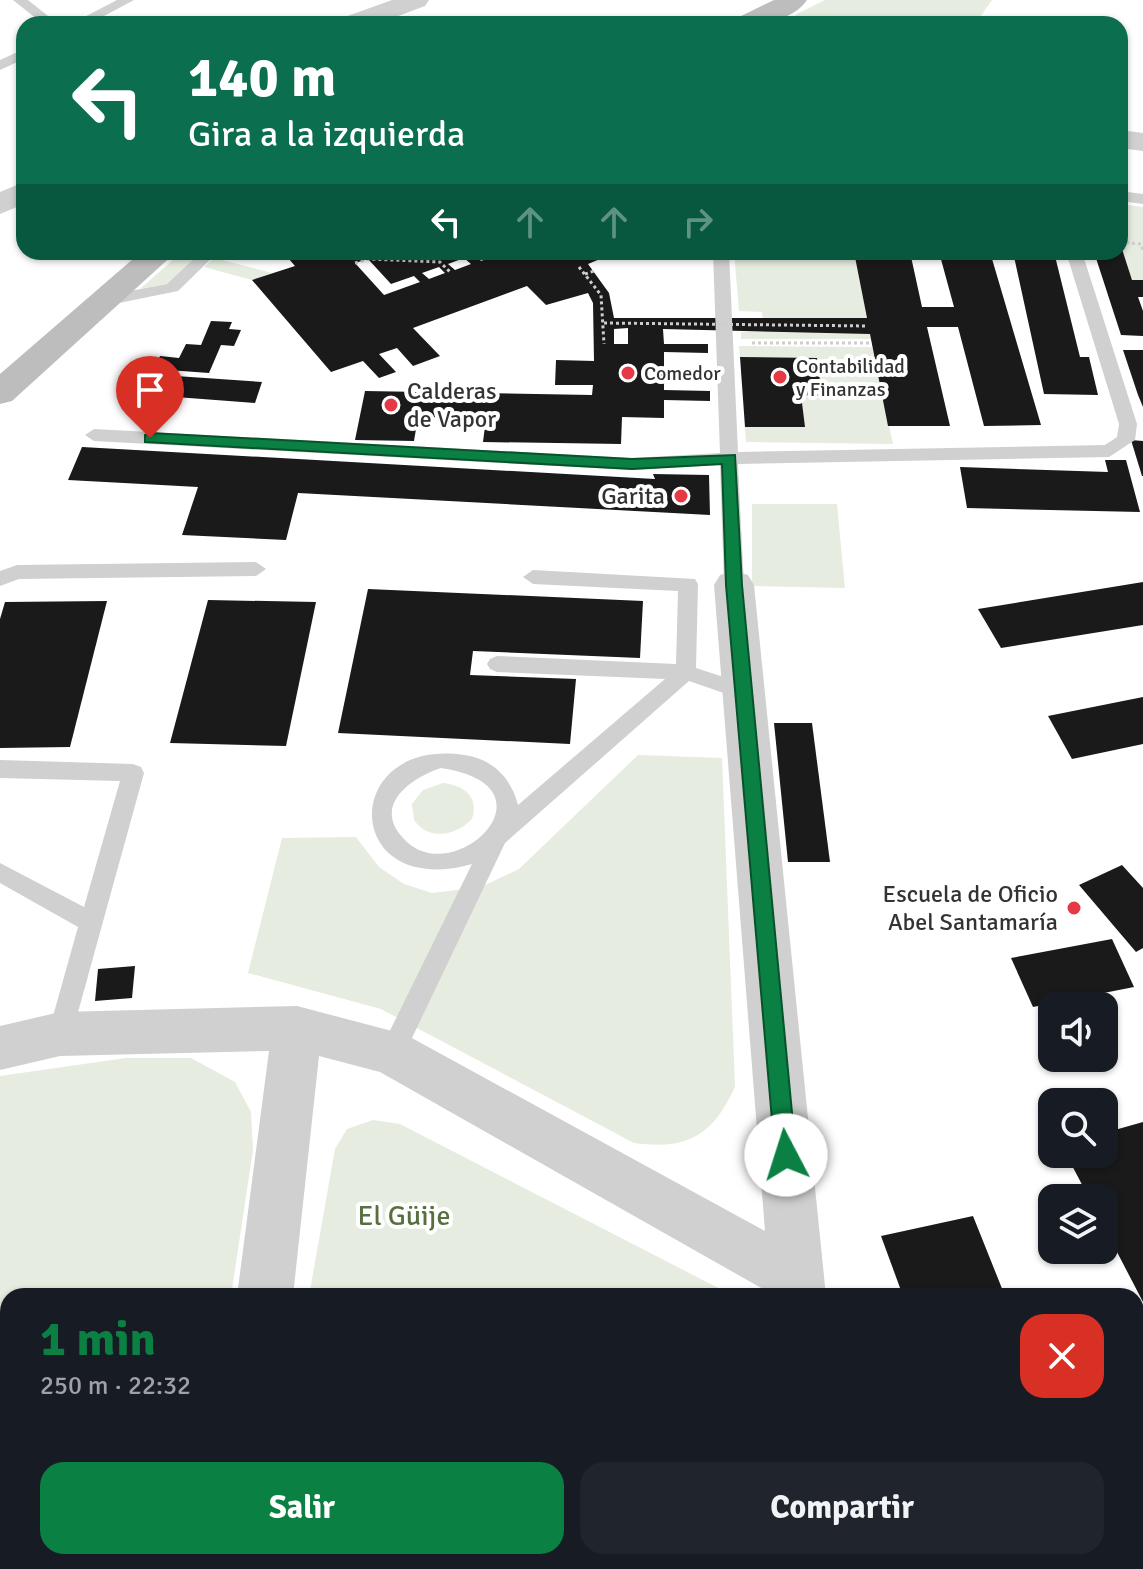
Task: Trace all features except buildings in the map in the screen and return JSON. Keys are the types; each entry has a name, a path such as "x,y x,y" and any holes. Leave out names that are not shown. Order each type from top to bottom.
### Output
{"main road":[{"path":"763,16 794,0"},
{"path":"0,393 151,260"}],"street":[{"path":"373,16 416,0"},
{"path":"734,585 797,1287"},
{"path":"0,1048 60,1034 297,1028 392,1053 797,1287"},
{"path":"266,1288 297,1028"}],"lane":[{"path":"20,0 41,16"},
{"path":"94,16 127,0"},
{"path":"104,301 172,288 202,260"},
{"path":"721,260 734,585"},
{"path":"94,435 632,464 729,458 1095,452 1119,446 1126,440 1128,424 1077,260"},
{"path":"0,579 17,572 256,569"},
{"path":"392,1053 497,837 505,824 508,810 506,796 490,772 475,764 459,760 423,763 395,780 381,806 381,821 387,835 397,847 411,856 449,862 484,849 497,837 686,672 688,584 533,577"},
{"path":"497,664 686,672 744,692"},
{"path":"0,769 133,773 60,1034"},
{"path":"0,872 91,923"}],"path":[{"path":"355,263 365,260"},
{"path":"392,260 440,262 450,272"},
{"path":"579,267 601,295 604,344"},
{"path":"585,274 594,271"},
{"path":"604,323 868,326"},
{"path":"724,343 871,343"}],"green space":[{"path":"825,0 992,0 981,16 795,16"},
{"path":"1128,205 1143,207 1143,280 1132,280 1125,260 1128,260"},
{"path":"173,260 192,260 167,284 140,289"},
{"path":"212,260 222,260 272,273 252,280 204,267"},
{"path":"735,260 856,260 871,339 741,339 741,332 764,331 762,312 739,311"},
{"path":"739,346 872,347 893,444 746,442 745,427 804,427 801,395 822,395 817,358 740,357"},
{"path":"752,504 837,504 845,588 752,586"},
{"path":"638,755 722,758 735,1087 717,1117 696,1136 669,1144 634,1143 381,1009 248,973 282,838 356,837 379,867 404,884 432,893 481,887 519,869"},
{"path":"443,783 463,789 471,798 474,811 472,819 465,825 442,834 420,827 414,820 412,804 423,790"},
{"path":"126,1058 191,1058 235,1082 251,1112 253,1150 232,1288 0,1288 0,1076"},
{"name":"El Güije","path":"373,1120 400,1124 718,1288 310,1288 335,1149 347,1129"}],"place":[{"name":"Comedor","path":"628,373"},
{"name":"Contabilidad y Finanzas","path":"780,377"},
{"name":"Calderas de Vapor","path":"391,405"},
{"name":"Garita","path":"681,496"},
{"name":"Escuela de Oficio Abel Santamaría","path":"1074,908"}],"route":[{"path":"150,438 632,464 729,458 734,585 786,1155"}]}
